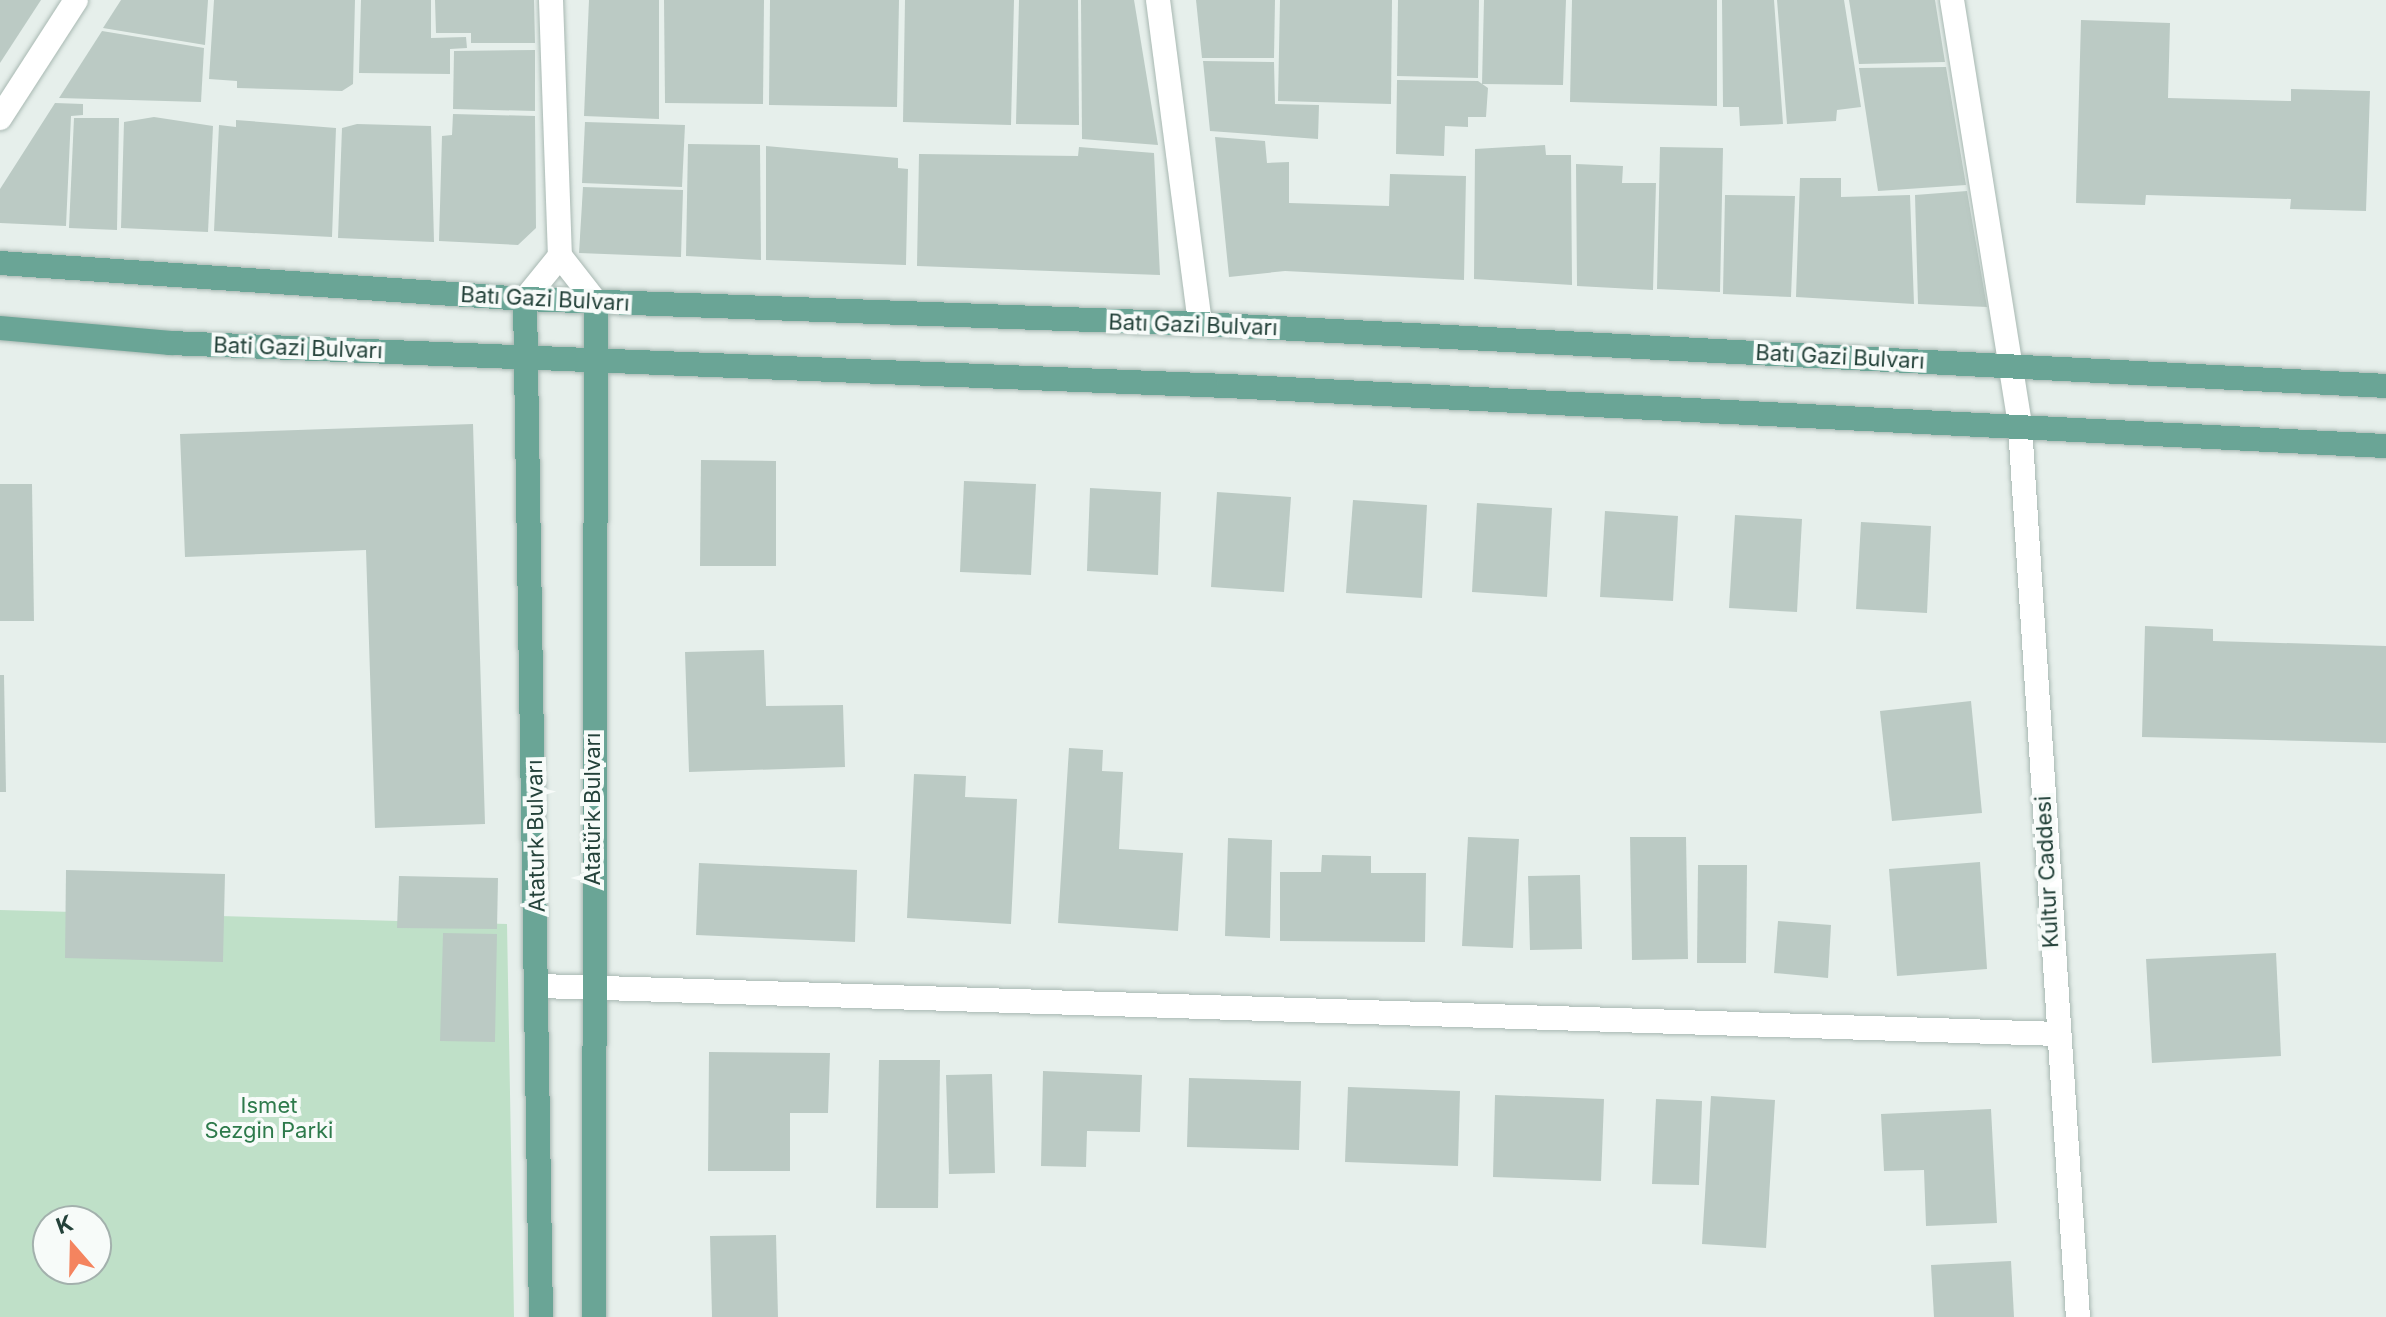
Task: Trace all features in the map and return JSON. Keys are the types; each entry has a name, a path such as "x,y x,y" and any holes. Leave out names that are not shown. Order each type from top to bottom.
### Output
{"main road":[{"name":"Batı Gazi Bulvarı","path":"0,263 525,299 1200,324 2386,386"},
{"name":"Ataturk Bulvarı","path":"525,299 540,986 541,1317"},
{"name":"Atatürk Bulvarı","path":"594,1317 592,988 596,302"},
{"name":"Bati Gazi Bulvarı","path":"0,328 170,343 597,357"},
{"path":"597,357 2386,446"}],"street":[{"path":"0,118 76,0"},
{"path":"551,0 560,256 596,302"},
{"path":"1158,0 1200,324"},
{"name":"Kultur Caddesi","path":"1952,0 2014,366 2020,426 2057,1034 2078,1317"},
{"path":"525,299 560,256"},
{"path":"540,986 2057,1034"}],"green space":[{"name":"Ismet Sezgin Parki","path":"0,910 507,924 514,1317 0,1317"}],"building":[{"path":"0,0 41,0 0,63"},
{"path":"121,0 208,0 205,45 103,28"},
{"path":"214,0 355,0 353,84 342,91 237,88 237,81 209,79"},
{"path":"361,0 431,0 431,38 466,37 467,48 450,49 450,74 359,73"},
{"path":"435,0 534,0 535,43 471,43 471,33 436,33"},
{"path":"589,0 659,0 659,119 584,116"},
{"path":"664,0 764,0 763,104 665,103"},
{"path":"770,0 899,0 897,107 769,105"},
{"path":"905,0 1014,0 1011,125 903,122"},
{"path":"1019,0 1078,0 1079,125 1016,124"},
{"path":"1081,0 1134,0 1158,145 1082,139"},
{"path":"1196,0 1275,0 1274,58 1202,58"},
{"path":"1280,0 1392,0 1391,104 1278,101"},
{"path":"1398,0 1479,0 1478,78 1397,76"},
{"path":"1484,0 1566,0 1563,85 1482,84"},
{"path":"1572,0 1717,0 1717,106 1570,102"},
{"path":"1722,0 1774,0 1783,124 1740,126 1739,107 1723,107"},
{"path":"1777,0 1844,0 1861,107 1837,110 1836,121 1787,124"},
{"path":"1849,0 1935,0 1945,62 1859,64"},
{"path":"2081,20 2170,23 2168,98 2291,101 2291,89 2370,91 2366,211 2290,209 2291,199 2146,195 2145,205 2076,203"},
{"path":"102,31 204,48 201,102 59,98"},
{"path":"535,50 535,111 453,109 454,51"},
{"path":"1203,61 1274,62 1275,104 1319,105 1318,139 1210,131"},
{"path":"1946,67 1966,185 1878,191 1859,68"},
{"path":"1397,80 1478,81 1488,88 1486,117 1468,117 1468,127 1445,126 1444,156 1396,154"},
{"path":"55,103 83,104 83,115 71,116 66,226 0,223 0,189"},
{"path":"453,114 535,116 536,228 518,245 439,241 442,136 452,135"},
{"path":"154,117 213,126 208,232 121,228 124,122"},
{"path":"74,118 119,118 117,230 69,228"},
{"path":"236,120 336,128 332,237 214,231 219,125 236,127"},
{"path":"585,122 685,125 682,187 582,183"},
{"path":"357,124 431,126 434,242 338,238 342,128"},
{"path":"1215,137 1265,141 1267,163 1289,162 1289,203 1389,206 1390,174 1466,176 1464,280 1285,271 1229,277"},
{"path":"688,144 760,145 761,260 686,256"},
{"path":"1545,145 1546,155 1571,155 1572,285 1474,279 1475,149"},
{"path":"766,146 898,158 898,168 908,169 906,265 766,260"},
{"path":"1079,147 1154,153 1160,275 917,266 919,154 1078,156"},
{"path":"1660,147 1723,148 1720,292 1657,289"},
{"path":"1576,164 1623,166 1622,183 1656,183 1653,290 1577,286"},
{"path":"1800,178 1841,178 1841,197 1910,195 1914,304 1796,297"},
{"path":"583,187 683,190 681,257 579,253"},
{"path":"1967,191 1987,307 1918,304 1915,195"},
{"path":"1725,195 1795,196 1791,297 1723,294"},
{"path":"473,424 485,824 375,828 366,550 185,557 180,434"},
{"path":"701,460 776,461 776,566 700,566"},
{"path":"964,481 1036,484 1031,575 960,572"},
{"path":"0,484 32,484 34,621 0,621"},
{"path":"1090,488 1161,492 1158,575 1087,571"},
{"path":"1217,492 1291,497 1284,592 1211,587"},
{"path":"1353,500 1427,505 1422,598 1346,593"},
{"path":"1477,503 1552,508 1547,597 1472,592"},
{"path":"1605,511 1678,516 1673,601 1600,597"},
{"path":"1735,515 1802,519 1797,612 1729,608"},
{"path":"1861,522 1931,526 1927,613 1856,609"},
{"path":"2145,626 2213,629 2213,641 2386,646 2386,743 2142,737"},
{"path":"764,650 766,706 843,705 845,767 689,772 685,652"},
{"path":"0,675 4,675 6,792 0,792"},
{"path":"1971,701 1982,813 1892,821 1880,711"},
{"path":"1069,748 1103,750 1102,771 1123,772 1119,849 1183,853 1178,931 1058,923"},
{"path":"914,774 966,776 965,797 1017,799 1011,924 907,918"},
{"path":"1468,837 1519,839 1513,948 1462,946"},
{"path":"1630,837 1686,837 1688,959 1632,960"},
{"path":"1228,838 1272,840 1270,938 1225,936"},
{"path":"1322,855 1371,856 1371,873 1426,873 1425,942 1280,941 1280,872 1321,872"},
{"path":"1980,862 1987,969 1897,976 1889,869"},
{"path":"699,863 857,870 855,942 696,935"},
{"path":"1698,865 1747,865 1746,963 1697,963"},
{"path":"66,870 225,874 223,962 65,958"},
{"path":"1580,875 1582,949 1530,950 1528,876"},
{"path":"399,876 498,878 497,929 397,928"},
{"path":"1778,921 1831,925 1828,978 1774,973"},
{"path":"443,933 497,934 495,1042 440,1041"},
{"path":"2276,953 2281,1056 2152,1063 2146,959"},
{"path":"709,1052 830,1053 828,1113 790,1113 790,1171 708,1171"},
{"path":"879,1060 940,1060 938,1208 876,1208"},
{"path":"1043,1071 1142,1075 1140,1132 1087,1131 1086,1167 1041,1166"},
{"path":"992,1074 995,1173 949,1174 946,1075"},
{"path":"1189,1078 1301,1081 1299,1150 1187,1147"},
{"path":"1348,1087 1460,1091 1458,1166 1345,1162"},
{"path":"1495,1095 1604,1099 1601,1181 1493,1177"},
{"path":"1711,1096 1775,1100 1766,1248 1702,1244"},
{"path":"1656,1099 1702,1101 1699,1185 1652,1184"},
{"path":"1991,1109 1997,1223 1926,1226 1924,1170 1884,1171 1881,1114"},
{"path":"776,1235 778,1317 712,1317 710,1236"},
{"path":"2011,1261 2014,1317 1934,1317 1931,1265"}]}
